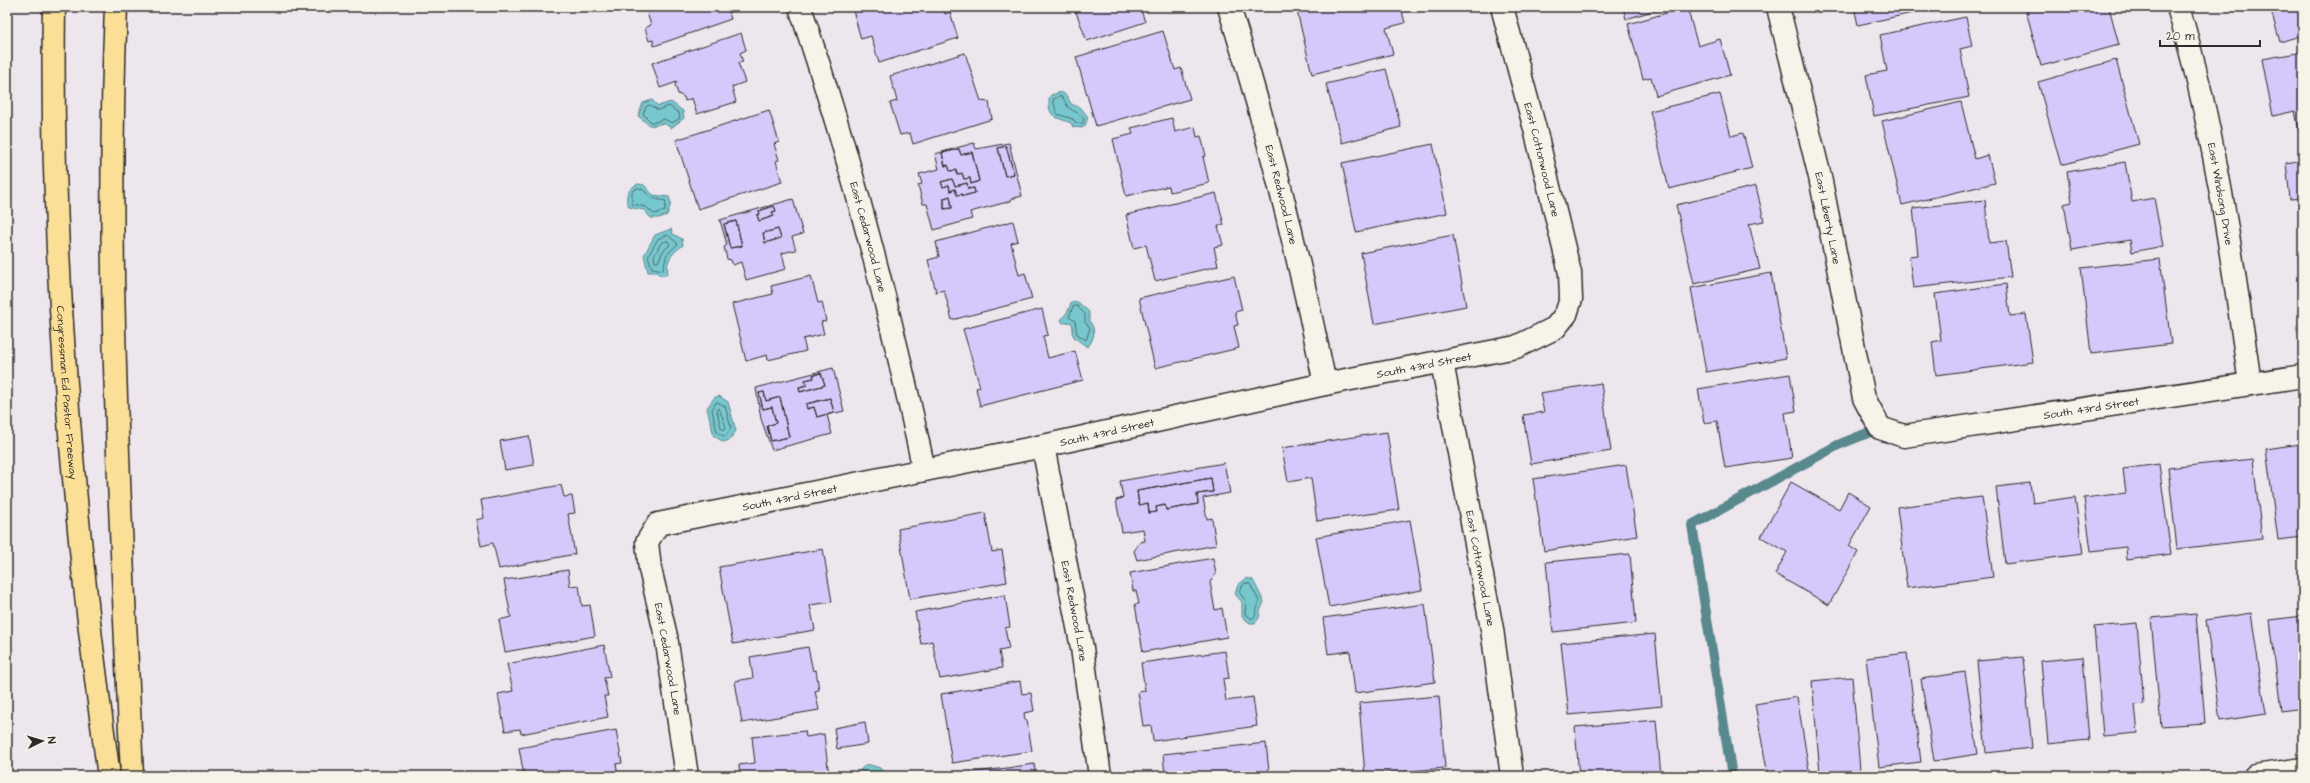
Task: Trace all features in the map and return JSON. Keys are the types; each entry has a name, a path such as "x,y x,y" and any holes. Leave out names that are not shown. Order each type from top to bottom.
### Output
{"highway":[{"name":"Congressman Ed Pastor Freeway","path":"54,7 54,157 68,399 91,641 109,776"},
{"path":"116,7 113,160 113,289 116,414 132,776"}],"street":[{"name":"East Cedarwood Lane","path":"800,7 835,112 881,278 924,470"},
{"name":"East Redwood Lane","path":"1229,7 1247,64 1304,283 1325,384"},
{"name":"East Cottonwood Lane","path":"1502,7 1536,129 1570,273 1571,299 1566,314"},
{"name":"East Liberty Lane","path":"1778,7 1820,177 1864,398 1880,428"},
{"name":"East Windsong Drive","path":"2178,7 2212,143 2226,214 2250,384"},
{"name":"South 43rd Street","path":"647,542 658,524 1043,446 1325,384 1516,347 1555,328 1566,314"},
{"name":"East Cottonwood Lane","path":"1442,362 1492,629 1512,776"},
{"name":"South 43rd Street","path":"1880,428 1904,436 2303,376"},
{"name":"East Redwood Lane","path":"1043,446 1082,648 1100,776"},
{"name":"East Cedarwood Lane","path":"647,542 650,569 666,636 687,776"},
{"path":"2255,776 2303,769"}],"water":[{"path":"1061,92 1067,96 1071,104 1081,108 1088,117 1085,126 1082,128 1073,127 1071,123 1052,114 1049,106 1049,99 1051,95"},
{"path":"652,100 658,106 671,102 683,111 684,118 671,128 664,123 652,125 648,124 638,116 643,103"},
{"path":"638,184 644,185 653,195 669,197 671,203 667,215 659,218 651,218 644,210 629,207 627,197 629,191"},
{"path":"671,229 673,234 682,239 683,245 671,257 667,269 668,274 662,276 656,272 648,272 644,255 655,235"},
{"path":"1078,302 1089,312 1089,321 1094,330 1092,341 1087,347 1075,338 1072,333 1073,327 1071,322 1063,323 1061,320 1068,311 1071,303"},
{"path":"719,396 728,402 736,431 729,440 724,442 714,436 707,408 714,398"},
{"path":"1247,578 1253,580 1264,602 1259,618 1255,623 1250,623 1242,617 1242,602 1235,594 1238,585"},
{"path":"867,764 880,768 884,773 883,776 859,776 860,770"}],"building":[{"path":"645,7 727,7 731,19 654,46 653,40 649,41 645,28 651,25"},
{"path":"852,7 942,7 945,14 950,12 958,38 879,63 871,36 861,39"},
{"path":"1074,7 1140,7 1145,22 1087,41"},
{"path":"1296,7 1401,7 1405,23 1386,28 1393,54 1312,74"},
{"path":"1623,7 1666,7 1626,19"},
{"path":"1687,7 1698,46 1720,39 1730,75 1656,96 1651,77 1643,79 1628,24"},
{"path":"1854,7 1935,7 1935,8 1858,25"},
{"path":"2025,7 2095,7 2096,9 2109,7 2119,45 2041,66"},
{"path":"2270,7 2303,7 2303,35 2280,42"},
{"path":"1966,17 1972,46 1960,49 1969,97 1874,116 1866,75 1887,71 1880,35"},
{"path":"1163,31 1175,70 1181,68 1190,99 1096,126 1076,57"},
{"path":"741,33 746,50 740,53 743,62 738,63 745,82 732,87 736,102 697,114 692,98 685,101 684,97 678,94 675,85 677,82 660,88 652,63"},
{"path":"2303,52 2303,140 2301,141 2295,111 2273,116 2262,59"},
{"path":"965,53 981,101 989,102 992,119 913,144 910,133 900,135 890,103 897,101 890,76"},
{"path":"2116,60 2139,144 2061,165 2038,82"},
{"path":"1386,69 1401,127 1342,143 1326,84"},
{"path":"1720,94 1731,136 1743,133 1752,168 1669,189 1650,111"},
{"path":"1961,102 1975,159 1988,155 1995,183 1902,205 1882,121"},
{"path":"769,110 779,142 774,144 779,160 776,161 782,182 698,209 676,140"},
{"path":"1172,118 1175,132 1195,127 1197,137 1201,136 1206,156 1203,157 1209,183 1170,192 1169,186 1126,196 1113,139 1133,134 1131,128"},
{"path":"974,143 976,149 1009,143 1022,196 1011,199 1011,201 970,212 972,219 934,230 927,204 923,204 918,185 922,184 919,174 939,169 935,154","holes":["1006,146 1014,174 1005,176 998,148","959,149 961,155 972,152 979,181 971,184 970,178 964,179 962,173 957,175 956,170 950,171 948,165 945,166 942,153","952,179 955,186 967,183 968,189 974,188 975,193 963,196 962,194 957,195 955,189 950,191 949,185 943,187 941,182","950,196 952,208 944,209 944,198"]},
{"path":"1433,144 1447,213 1356,232 1342,163"},
{"path":"1006,146 1014,174 1005,176 998,148"},
{"path":"959,149 961,155 972,152 979,181 971,184 970,178 964,179 962,173 957,175 956,170 950,171 948,165 945,166 942,153"},
{"path":"2303,160 2303,198 2290,199 2286,163"},
{"path":"2125,162 2132,202 2154,198 2163,246 2132,252 2130,240 2072,250 2064,204 2072,202 2067,172"},
{"path":"952,179 955,186 967,183 968,189 974,188 975,193 963,196 962,194 957,195 955,189 950,191 949,185 943,187 941,182"},
{"path":"1756,186 1764,221 1749,224 1760,269 1694,284 1676,205"},
{"path":"1216,193 1224,225 1218,226 1223,245 1214,247 1218,266 1155,281 1146,245 1134,248 1126,215"},
{"path":"950,196 952,208 944,209 944,198"},
{"path":"793,199 803,234 792,237 796,250 782,253 786,269 746,280 741,262 733,265 731,260 727,259 724,247 727,245 720,220","holes":["774,206 776,211 772,212 774,216 759,221 757,215 760,214 759,211","736,221 742,246 730,248 724,224","778,229 781,238 765,243 763,233"]},
{"path":"1985,200 1989,243 2006,241 2011,277 1913,288 1909,256 1918,255 1913,208"},
{"path":"774,206 776,211 772,212 774,216 759,221 757,215 760,214 759,211"},
{"path":"736,221 742,246 730,248 724,224"},
{"path":"1013,221 1018,241 1011,243 1019,275 1025,273 1032,299 952,320 944,290 936,292 928,260 939,257 936,242"},
{"path":"778,229 781,238 765,243 763,233"},
{"path":"1453,235 1466,306 1374,324 1361,253"},
{"path":"2160,259 2171,344 2091,354 2081,268"},
{"path":"1771,273 1786,358 1706,372 1691,288"},
{"path":"811,276 818,303 822,302 826,321 821,322 824,334 803,339 806,351 768,360 767,355 746,361 732,304 773,294 771,286"},
{"path":"1234,276 1242,310 1235,312 1238,325 1234,326 1239,348 1155,368 1139,298"},
{"path":"2006,284 2010,316 2026,314 2033,362 1936,375 1932,342 1941,340 1935,294"},
{"path":"1042,309 1048,335 1043,336 1048,358 1075,351 1083,380 980,406 976,388 980,387 963,329"},
{"path":"833,368 844,411 827,415 832,434 772,450 761,419 756,388","holes":["821,373 825,385 800,392 799,387 807,385 805,380 814,378 813,375","764,392 766,401 780,397 789,437 771,441 767,426 776,423 772,407 763,409 759,393","830,398 834,412 817,417 814,407 807,409 806,404"]},
{"path":"821,373 825,385 800,392 799,387 807,385 805,380 814,378 813,375"},
{"path":"1790,374 1796,411 1785,413 1792,458 1725,468 1717,421 1704,423 1698,389"},
{"path":"1601,383 1611,451 1531,464 1523,415 1544,412 1540,393"},
{"path":"764,392 766,401 780,397 789,437 771,441 767,426 776,423 772,407 763,409 759,393"},
{"path":"830,398 834,412 817,417 814,407 807,409 806,404"},
{"path":"1387,432 1399,510 1317,521 1311,478 1288,482 1282,448"},
{"path":"529,436 534,465 505,470 500,441"},
{"path":"2300,444 2303,464 2303,537 2278,540 2266,449"},
{"path":"2253,459 2262,539 2177,549 2168,468"},
{"path":"1224,463 1230,493 1203,498 1207,519 1212,518 1216,545 1137,560 1134,551 1140,542 1145,541 1143,529 1122,532 1116,500 1123,498 1120,481","holes":["1211,478 1213,492 1197,494 1198,504 1166,510 1165,505 1156,507 1157,512 1149,513 1148,503 1139,505 1137,491"]},
{"path":"2159,464 2171,554 2127,560 2126,547 2091,551 2084,498 2126,493 2123,469"},
{"path":"1626,465 1637,536 1544,551 1533,479"},
{"path":"1211,478 1213,492 1197,494 1198,504 1166,510 1165,505 1156,507 1157,512 1149,513 1148,503 1139,505 1137,491"},
{"path":"1791,482 1839,509 1848,492 1871,506 1849,546 1858,552 1829,605 1775,574 1787,552 1761,537"},
{"path":"2030,483 2033,503 2075,497 2083,554 2005,564 1996,487"},
{"path":"561,485 564,497 572,496 575,513 568,514 575,554 499,569 493,543 481,546 476,520 484,518 481,500"},
{"path":"1982,497 1993,577 1907,588 1897,507"},
{"path":"985,513 992,552 1002,550 1007,582 910,599 898,529"},
{"path":"1410,520 1422,590 1329,607 1316,537"},
{"path":"823,549 832,602 810,605 815,630 733,644 719,567"},
{"path":"1630,554 1636,623 1553,632 1546,562"},
{"path":"1213,558 1216,574 1210,582 1215,610 1222,608 1227,637 1143,652 1135,604 1139,604 1136,591 1133,591 1130,573"},
{"path":"568,570 570,586 579,585 582,606 590,605 595,636 505,652 499,620 511,617 504,580"},
{"path":"1005,595 1010,627 1005,628 1009,649 999,651 1002,668 940,679 932,641 921,644 915,612"},
{"path":"1425,604 1435,682 1355,693 1350,651 1328,654 1323,618"},
{"path":"2251,613 2266,714 2220,721 2206,620"},
{"path":"2196,614 2205,723 2161,726 2151,618"},
{"path":"2303,616 2303,708 2281,711 2270,620"},
{"path":"2137,623 2144,704 2135,705 2138,733 2103,736 2094,627"},
{"path":"1655,634 1662,706 1569,715 1561,643"},
{"path":"604,645 610,677 604,678 608,696 604,696 608,717 521,734 520,729 505,731 498,694 513,691 507,664"},
{"path":"808,647 813,671 816,670 819,690 815,691 819,710 742,723 735,681 753,678 750,657"},
{"path":"1225,651 1229,678 1223,679 1226,701 1253,697 1257,726 1153,741 1151,725 1143,726 1138,692 1145,691 1141,663"},
{"path":"1907,653 1921,762 1879,767 1866,658"},
{"path":"2023,657 2032,748 1986,753 1977,661"},
{"path":"2082,657 2089,740 2048,744 2041,661"},
{"path":"1965,672 1978,754 1934,761 1921,679"},
{"path":"1852,677 1860,770 1820,773 1812,681"},
{"path":"1020,681 1022,694 1031,693 1034,711 1024,713 1025,720 1027,720 1032,751 952,763 941,694"},
{"path":"1439,696 1445,768 1365,775 1359,703"},
{"path":"1797,697 1810,776 1768,776 1755,704"},
{"path":"1656,720 1661,776 1579,776 1575,727"},
{"path":"865,722 868,744 837,749 834,728"},
{"path":"616,730 622,763 616,764 618,776 524,776 519,748"},
{"path":"805,731 806,737 824,734 829,776 740,776 739,765 755,763 752,737"},
{"path":"1266,743 1269,771 1242,774 1242,776 1165,776 1163,754"},
{"path":"1034,764 1036,776 942,776 1007,768"}],"waterway":[{"path":"1732,776 1692,525 1838,445 1880,428"}]}
